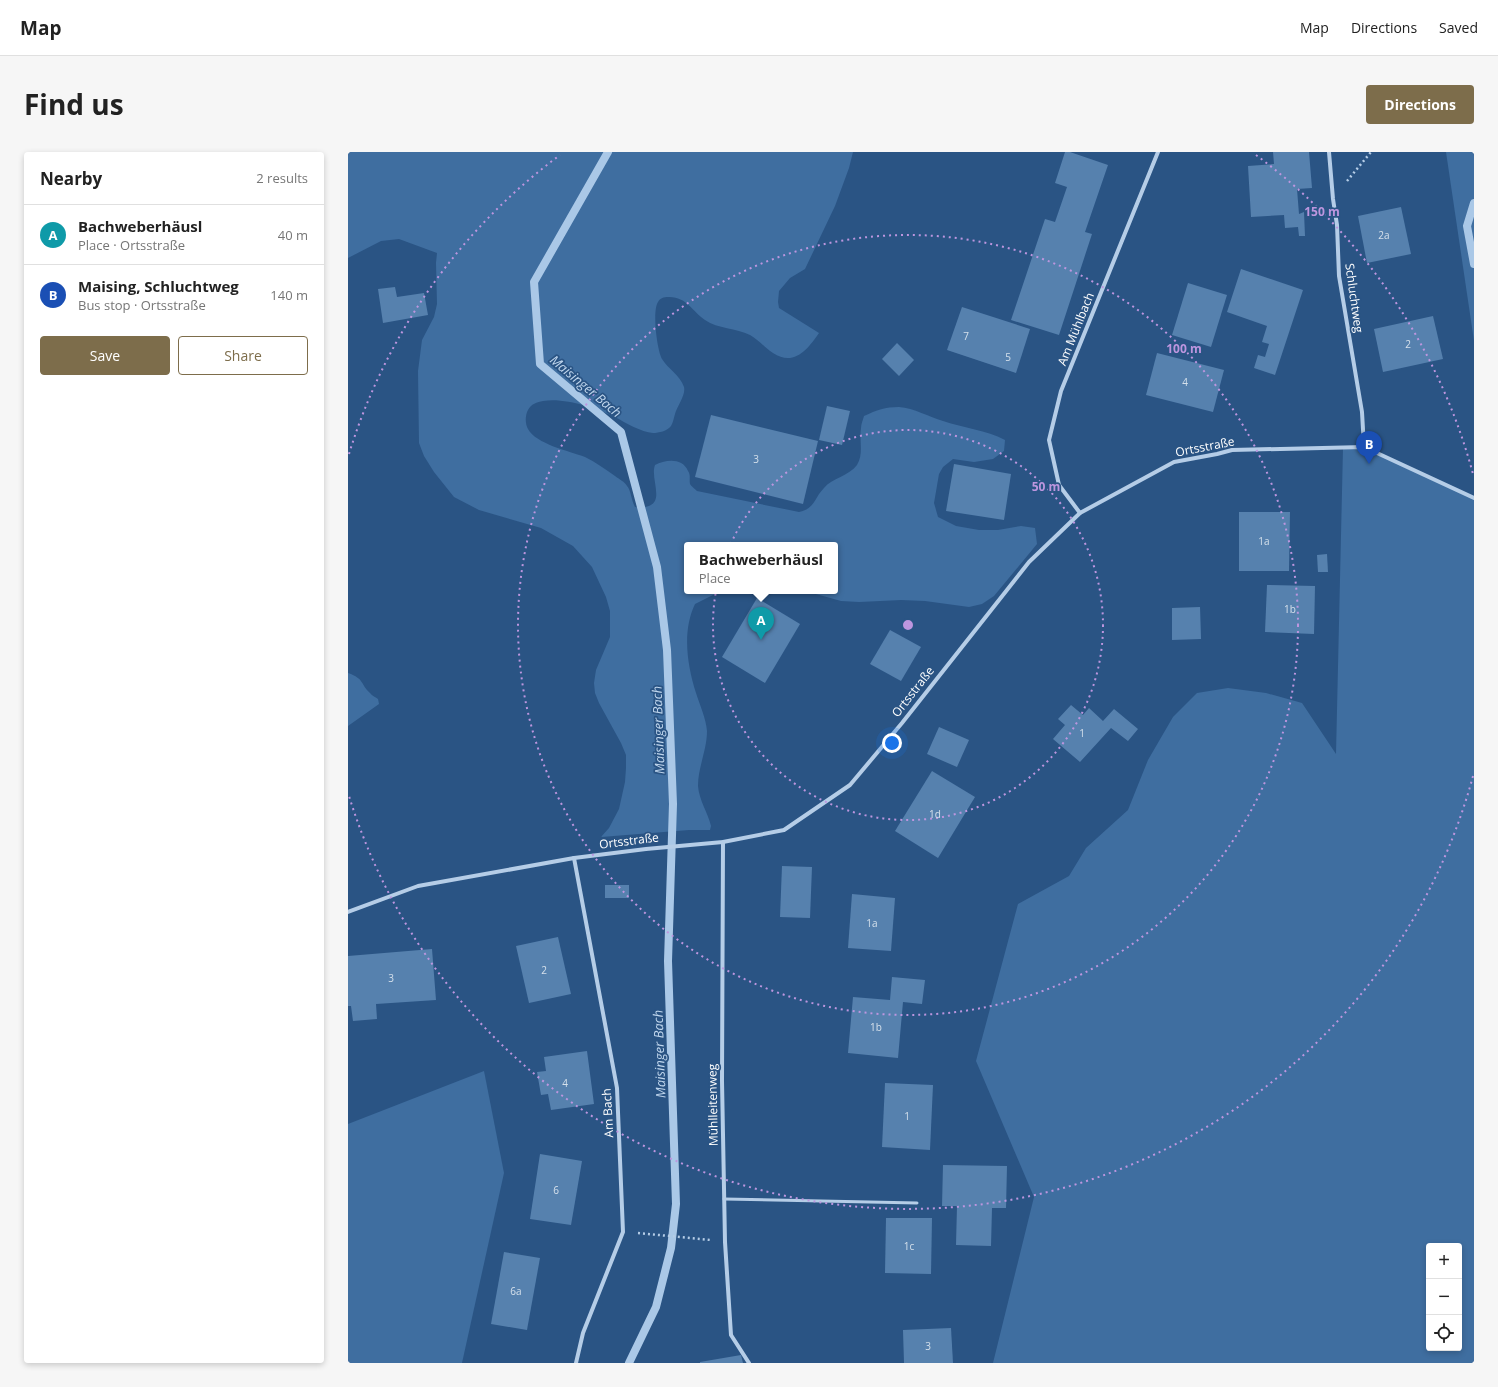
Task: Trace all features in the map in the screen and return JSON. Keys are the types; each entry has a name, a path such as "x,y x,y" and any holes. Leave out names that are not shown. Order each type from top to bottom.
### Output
{"street":[{"name":"Am Mühlbach","path":"1080,514 1059,485 1049,440 1061,391 1158,152"},
{"name":"Schluchtweg","path":"1329,152 1337,225 1339,276 1362,412 1364,447"},
{"name":"Ortsstraße","path":"348,912 418,886 574,858 646,849 723,842 784,830 850,785 902,723 1029,562 1080,514 1174,462 1232,450 1364,447"},
{"path":"1364,447 1474,498"},
{"name":"Mühlleitenweg","path":"723,842 722,1082 725,1242 731,1335 749,1363"},
{"name":"Am Bach","path":"574,858 617,1088 623,1232 583,1333 576,1363"}],"lane":[{"path":"724,1199 917,1203"}],"path":[{"path":"1333,199 1370,152"},
{"path":"623,1232 725,1242"}],"shaded area":[{"path":"348,152 853,152 849,168 835,206 805,269 790,278 779,291 779,308 819,333 805,350 794,357 781,357 770,351 750,335 710,323 684,301 674,297 664,298 658,302 655,313 658,348 662,359 680,379 684,387 683,397 669,428 660,432 648,432 590,407 570,402 551,400 539,402 531,406 526,414 527,427 532,434 545,443 585,457 625,483 635,507 646,507 652,504 656,499 654,472 655,465 673,461 682,463 689,473 690,484 697,491 799,512 804,511 811,506 827,485 850,472 857,465 861,452 861,426 864,416 885,408 905,408 975,429 1005,440 1004,451 993,459 974,462 953,459 943,467 939,474 934,503 938,517 956,526 979,530 998,530 1021,526 1035,528 1037,544 994,596 982,604 969,607 925,601 841,601 816,594 838,594 838,542 684,542 684,594 715,594 695,604 688,625 687,637 690,671 707,731 706,745 699,772 698,786 711,826 710,830 689,830 601,837 609,828 619,809 625,782 626,768 626,755 595,693 594,683 596,670 610,637 610,611 606,597 592,567 573,546 541,528 479,510 454,497 434,472 424,456 419,443 418,371 422,340 434,317 437,304 437,253 399,239 381,241 348,258"},
{"path":"1446,152 1474,152 1474,341"},
{"path":"1364,447 1474,498 1474,1363 993,1363 1034,1197 976,1061 1018,904 1069,876 1086,848 1128,810 1148,760 1173,717 1197,693 1228,688 1266,693 1302,703 1336,754 1343,448"},
{"path":"348,673 360,680 367,690 378,699 379,704 348,726"},
{"path":"484,1071 504,1173 462,1363 348,1363 348,1124"}],"building":[{"path":"1065,152 1070,152 1108,165 1085,232 1092,234 1059,335 1011,320 1045,219 1055,222 1067,187 1055,183"},
{"path":"1273,152 1309,152 1312,188 1297,189 1299,214 1304,212 1305,236 1299,236 1298,227 1285,228 1284,215 1251,217 1248,166 1274,164"},
{"path":"1401,207 1411,254 1367,263 1358,216"},
{"path":"1241,269 1303,290 1275,375 1254,368 1258,355 1265,357 1269,344 1262,342 1267,326 1227,312"},
{"path":"1188,283 1227,295 1211,347 1172,335"},
{"path":"395,287 397,297 424,293 428,315 383,323 378,289"},
{"path":"962,307 1030,329 1016,373 947,350"},
{"path":"1433,316 1443,359 1383,372 1374,329"},
{"path":"897,343 914,360 899,376 882,359"},
{"path":"1157,353 1224,370 1213,412 1146,395"},
{"path":"827,406 850,411 842,445 819,440"},
{"path":"711,415 818,441 803,504 695,477"},
{"path":"954,464 1011,474 1004,520 946,511"},
{"path":"1239,512 1290,512 1289,571 1239,571"},
{"path":"1327,554 1328,572 1318,572 1317,555"},
{"path":"1267,585 1315,586 1314,634 1265,632"},
{"path":"757,598 800,624 765,683 722,657"},
{"path":"1200,607 1201,639 1172,640 1172,608"},
{"path":"890,630 921,647 901,681 870,664"},
{"path":"1071,705 1083,715 1089,708 1103,721 1114,709 1138,729 1128,741 1111,728 1080,762 1053,739 1065,725 1058,719"},
{"path":"939,727 969,740 957,767 927,754"},
{"path":"932,771 975,797 938,858 895,831"},
{"path":"782,866 812,867 810,918 780,917"},
{"path":"605,885 629,885 629,898 605,898"},
{"path":"852,894 895,898 891,951 848,948"},
{"path":"558,937 571,994 529,1003 516,946"},
{"path":"432,949 436,1000 376,1004 377,1019 353,1021 351,1006 348,1006 348,956"},
{"path":"892,977 925,980 922,1004 903,1002 898,1058 848,1053 853,997 890,1000"},
{"path":"587,1051 594,1104 551,1110 548,1094 541,1095 537,1072 546,1071 544,1057"},
{"path":"885,1083 933,1085 930,1150 882,1147"},
{"path":"540,1154 582,1161 571,1225 530,1219"},
{"path":"943,1165 1007,1166 1006,1208 992,1208 991,1246 956,1245 957,1206 942,1206"},
{"path":"886,1218 932,1218 931,1274 885,1273"},
{"path":"504,1252 540,1258 527,1330 491,1324"},
{"path":"951,1328 953,1363 904,1363 903,1330"},
{"path":"741,1355 743,1363 700,1363 700,1362"}],"waterway":[{"name":"Maisinger Bach","path":"608,152 534,282 540,364 621,432 657,567 667,650 673,804 668,961 676,1204 671,1248 656,1307 629,1363"},
{"path":"1474,203 1467,226 1474,264"}],"place":[{"name":"Maising, Schluchtweg","path":"1369,464"},
{"name":"Bachweberhäusl","path":"761,640"}]}
